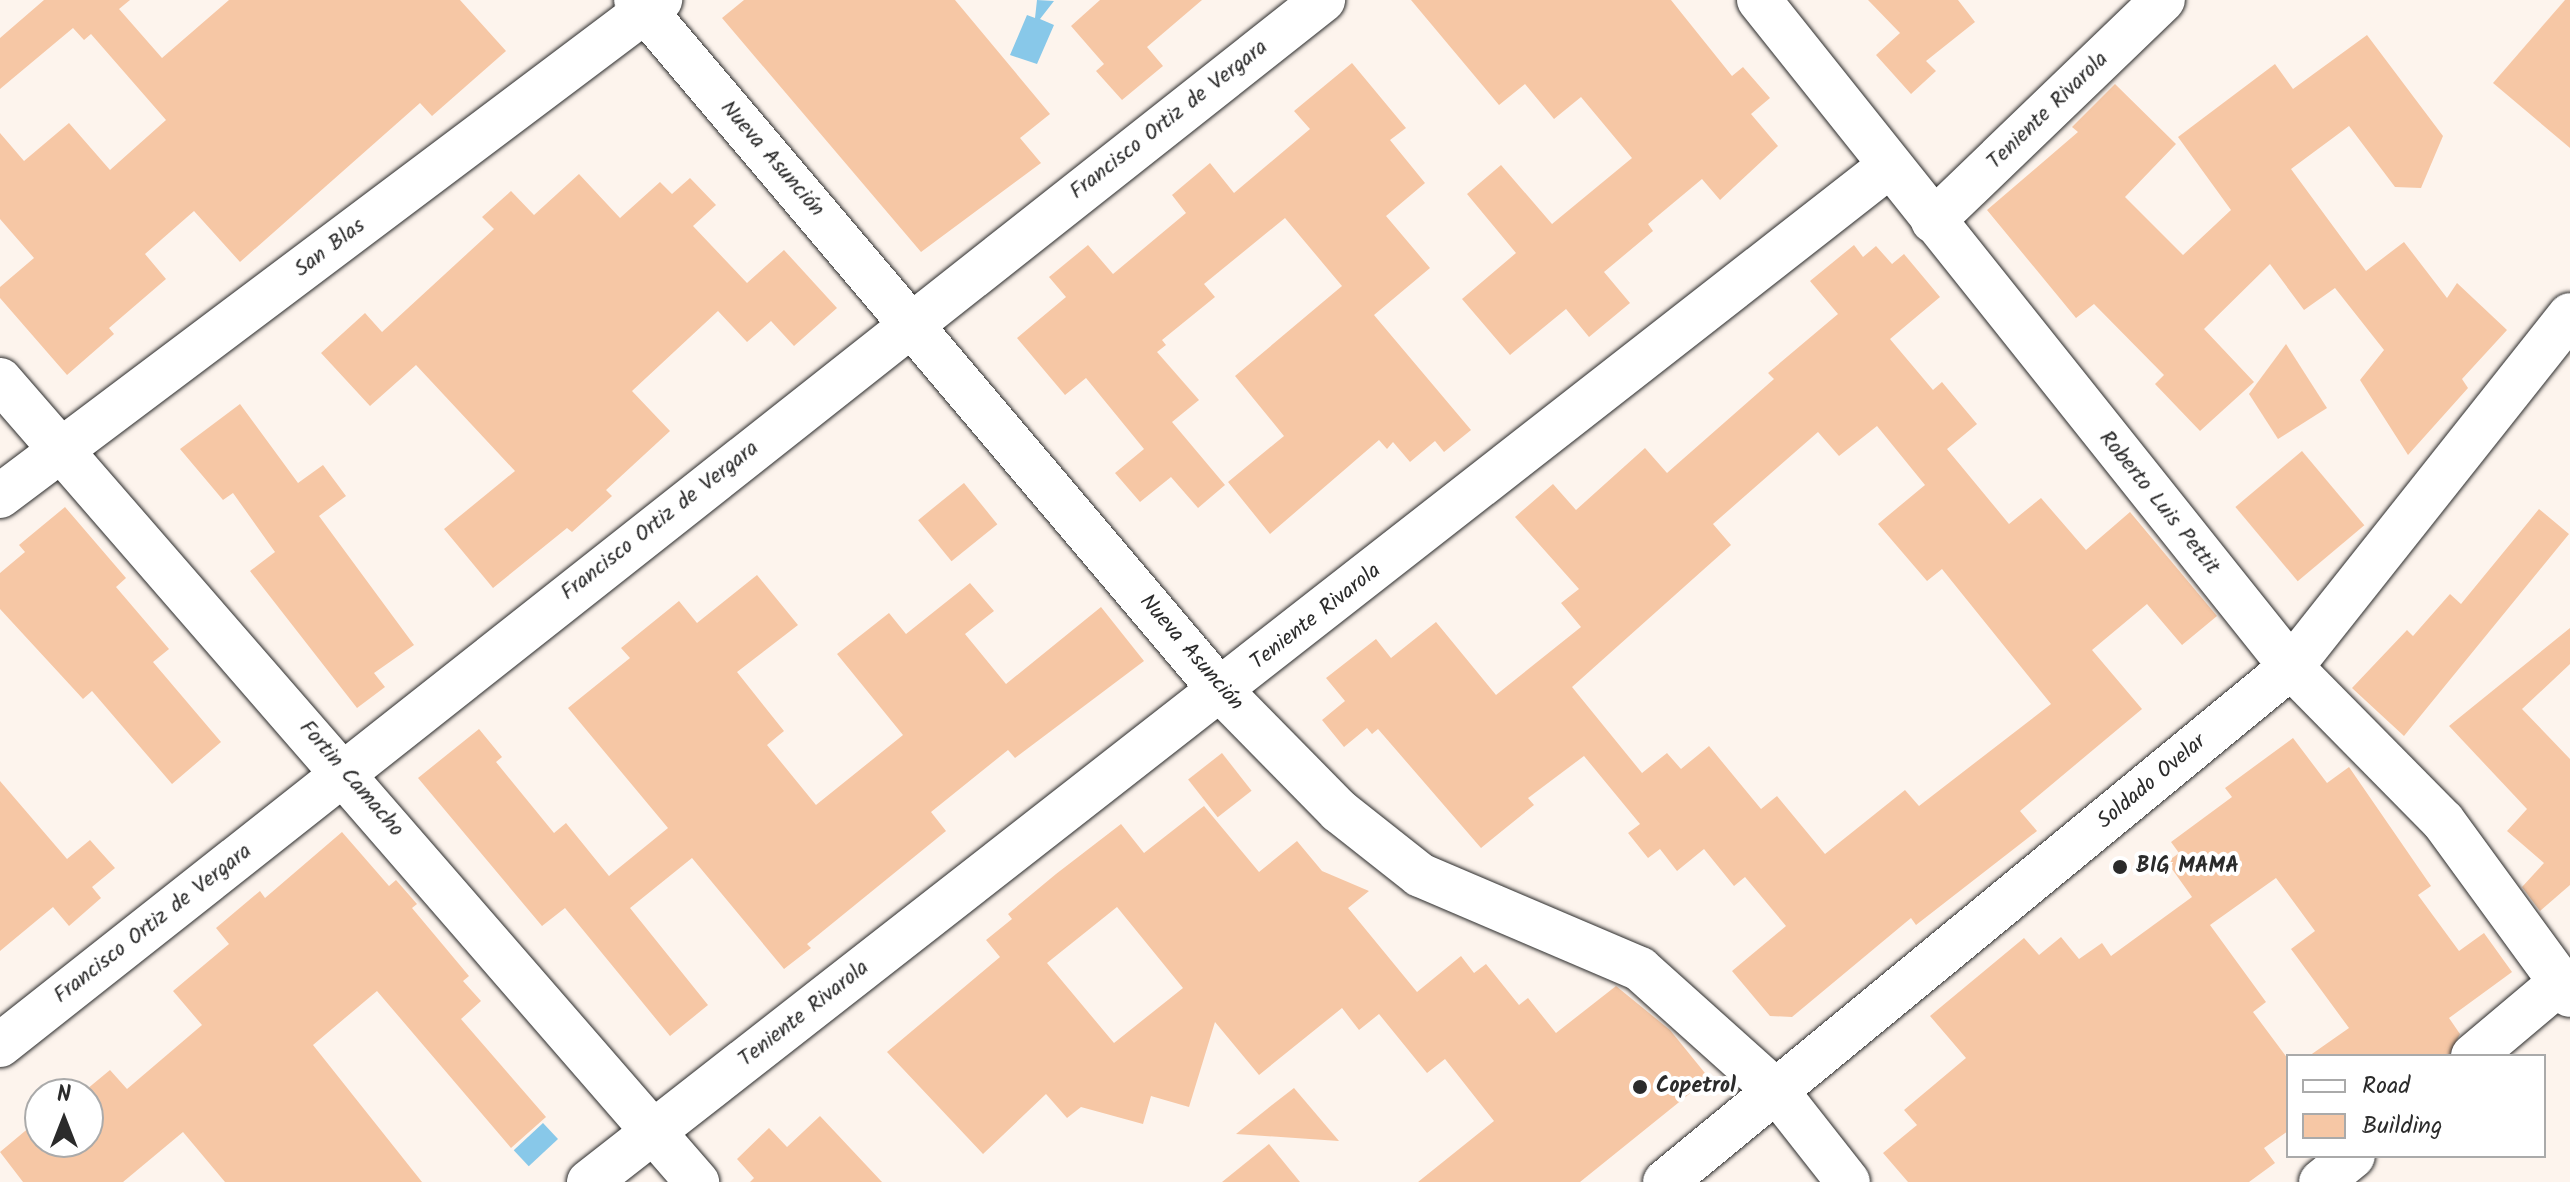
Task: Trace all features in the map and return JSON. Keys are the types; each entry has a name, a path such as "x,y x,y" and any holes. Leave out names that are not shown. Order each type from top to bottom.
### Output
{"street":[{"name":"Francisco Ortiz de Vergara","path":"0,1045 1323,0"},
{"name":"Roberto Luis Pettit","path":"1759,0 1888,167 2291,667 2443,821 2566,988"},
{"name":"Teniente Rivarola","path":"1933,221 2163,0"},
{"name":"Nueva Asunción","path":"647,4 1221,691 1339,811 1420,875 1640,969 1778,1093 1848,1182"},
{"name":"San Blas","path":"0,496 647,4"},
{"name":"Teniente Rivarola","path":"589,1182 1888,167"},
{"name":"Soldado Ovelar","path":"1665,1182 1778,1093 2291,667 2570,315"},
{"name":"Fortin Camacho","path":"0,380 345,771 697,1182"},
{"path":"2476,1054 2566,988"},
{"path":"2321,1182 2351,1158"}],"water":[{"path":"1037,0 1054,1 1040,19 1054,25 1037,64 1010,55 1027,15 1035,18"},
{"path":"543,1123 558,1139 529,1166 514,1150"}],"building":[{"path":"44,0 130,0 119,9 162,58 229,0 460,0 506,51 432,116 420,103 240,262 194,211 145,254 166,279 109,328 114,334 67,375 0,298 0,287 34,258 0,219 0,133 24,161 69,123 110,170 166,120 91,34 84,40 73,28 0,89 0,38"},
{"path":"744,0 955,0 1050,114 1020,138 1041,163 921,252 722,18"},
{"path":"1100,0 1202,0 1147,47 1163,66 1122,100 1096,71 1104,64 1071,26"},
{"path":"1411,0 1671,0 1732,76 1743,67 1770,98 1751,114 1778,146 1720,200 1702,179 1648,224 1653,231 1604,272 1630,303 1589,337 1566,309 1510,355 1462,299 1516,253 1467,194 1501,165 1552,224 1632,158 1581,97 1554,119 1525,84 1499,105"},
{"path":"1868,0 1958,0 1975,22 1926,61 1936,71 1911,94 1876,55 1900,33"},
{"path":"2565,0 2570,0 2570,148 2493,83"},
{"path":"2367,35 2443,136 2421,188 2395,187 2349,126 2291,169 2366,271 2404,242 2447,298 2457,283 2507,330 2462,379 2468,388 2408,455 2360,380 2384,350 2335,288 2304,310 2270,264 2204,329 2254,382 2200,431 2155,384 2164,375 2094,304 2076,318 1987,210 2078,132 2072,127 2115,84 2176,144 2125,197 2183,255 2231,210 2178,137 2275,64 2293,89"},
{"path":"1352,63 1406,128 1390,140 1425,183 1386,216 1430,268 1374,315 1471,430 1444,452 1435,441 1410,462 1393,442 1387,449 1379,440 1270,534 1228,482 1284,436 1235,376 1342,286 1285,218 1204,284 1215,297 1162,340 1166,345 1157,352 1199,400 1172,422 1225,485 1198,508 1171,477 1140,502 1115,473 1144,449 1086,378 1065,395 1017,338 1066,297 1049,277 1088,245 1113,274 1186,213 1172,195 1210,163 1234,193 1310,129 1294,111"},
{"path":"579,174 620,218 660,182 672,194 690,178 716,205 693,226 747,283 784,250 837,308 794,346 771,321 747,342 718,311 632,391 670,431 606,490 612,496 572,532 567,528 493,588 444,529 515,471 416,365 370,406 321,353 365,313 382,332 494,229 482,217 511,191 534,215"},
{"path":"1854,245 1863,257 1876,246 1892,264 1904,254 1940,297 1890,339 1933,390 1942,382 1977,424 1947,449 2009,524 2041,498 2086,550 2130,512 2217,616 2182,645 2147,604 2092,650 2142,709 2020,811 2037,831 1916,925 1911,918 1792,1017 1770,1016 1732,971 1786,926 1745,877 1734,886 1704,849 1677,871 1660,849 1648,858 1628,833 1640,824 1584,756 1528,798 1534,805 1481,848 1378,729 1372,734 1367,728 1344,747 1322,720 1345,701 1326,678 1376,639 1391,658 1436,622 1496,695 1581,627 1561,603 1579,589 1515,517 1553,484 1576,510 1645,448 1667,473 1774,379 1768,373 1838,314 1810,281","holes":["1877,426 1925,485 1878,524 1927,581 1942,569 2051,704 1919,806 1905,790 1825,854 1777,796 1761,809 1709,746 1681,769 1667,753 1642,773 1572,687 1731,545 1713,524 1818,432 1839,456"]},
{"path":"2286,344 2327,408 2278,439 2249,394"},
{"path":"240,404 298,483 323,465 346,496 319,516 414,645 374,673 385,687 357,708 250,571 275,552 233,493 223,500 180,449"},
{"path":"2302,451 2364,525 2298,581 2235,507"},
{"path":"964,483 997,524 952,561 918,520"},
{"path":"65,507 126,578 116,587 169,649 153,662 221,742 172,784 92,691 83,699 0,609 0,573 25,552 19,545"},
{"path":"2539,509 2569,534 2404,736 2352,688 2407,630 2413,636 2450,594 2461,604"},
{"path":"757,575 798,625 737,672 784,731 767,745 816,805 903,735 837,654 889,613 906,634 970,583 994,611 965,634 1006,684 1101,607 1144,661 1015,758 1008,750 931,812 946,831 807,944 811,948 784,969 692,858 630,908 708,1005 670,1036 565,908 542,926 418,778 479,729 502,757 496,762 554,833 566,823 609,876 668,828 568,708 630,658 621,648 679,601 697,623"},
{"path":"2570,628 2570,664 2522,709 2570,759 2570,885 2540,911 2522,887 2544,863 2507,831 2527,809 2449,726"},
{"path":"2293,738 2327,783 2349,767 2431,886 2418,895 2459,951 2484,933 2512,972 2449,1018 2460,1034 2450,1054 2312,1054 2349,1028 2291,949 2315,931 2276,878 2210,925 2266,1002 2253,1012 2286,1056 2286,1132 2264,1148 2275,1163 2249,1182 1908,1182 1883,1153 1917,1125 1904,1110 1966,1058 1930,1016 2024,938 2039,955 2061,937 2079,959 2102,943 2111,956 2192,897 2167,862 2179,853 2171,842 2232,797 2225,788"},
{"path":"1222,753 1252,791 1218,817 1188,779"},
{"path":"0,781 67,859 90,840 115,868 92,887 101,898 69,926 53,907 0,951"},
{"path":"1204,806 1259,872 1297,841 1322,871 1369,891 1348,908 1417,992 1461,956 1474,973 1486,964 1519,1005 1528,998 1556,1033 1616,986 1670,1030 1709,1078 1580,1182 1418,1182 1494,1121 1445,1059 1427,1073 1379,1014 1359,1030 1342,1008 1259,1075 1215,1022 1189,1107 1151,1096 1143,1124 1081,1107 1067,1118 1046,1094 983,1154 887,1052 1000,957 986,940 1012,919 1008,914 1056,874 1121,824 1144,853","holes":["1117,907 1183,988 1114,1043 1047,963"]},
{"path":"342,832 389,886 396,880 417,904 412,908 469,976 463,981 481,1001 461,1019 546,1117 511,1148 377,991 313,1045 422,1182 225,1182 183,1132 123,1182 23,1182 0,1152 24,1132 24,1158 104,1158 104,1078 100,1078 110,1070 127,1089 202,1025 173,991 229,944 216,928 260,891 265,898"},
{"path":"1294,1088 1339,1141 1236,1134 1272,1105"},
{"path":"820,1116 882,1182 750,1182 754,1178 737,1159 769,1128 787,1147"},
{"path":"1269,1144 1300,1182 1222,1182"}],"place":[{"name":"BIG MAMA","path":"2120,867"},
{"name":"Copetrol","path":"1640,1087"}]}
